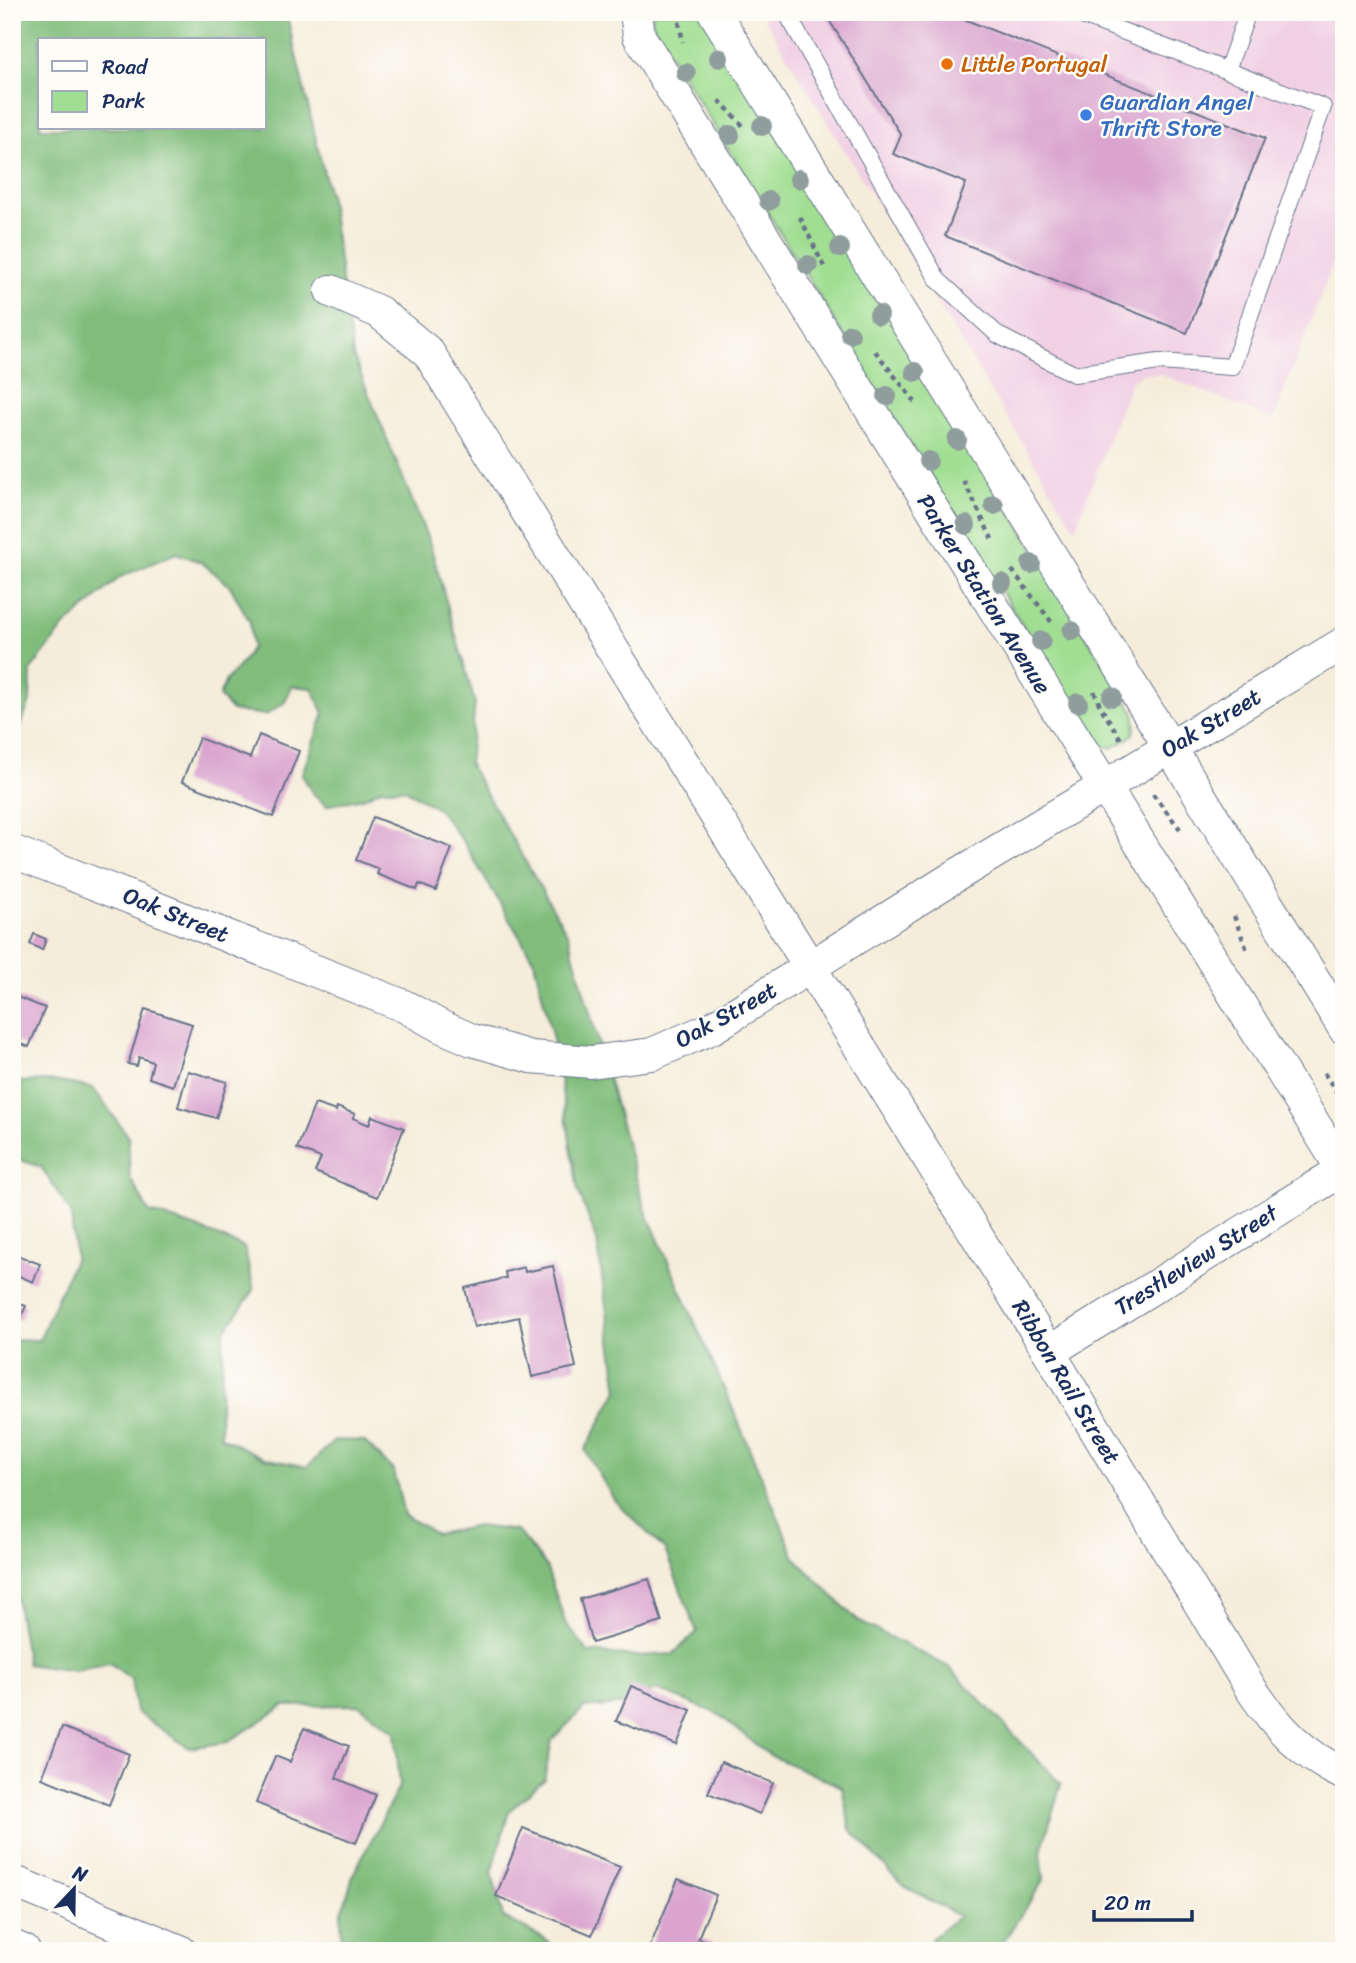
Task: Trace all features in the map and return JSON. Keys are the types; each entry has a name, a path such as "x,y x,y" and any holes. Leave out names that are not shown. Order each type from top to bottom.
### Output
{"street":[{"name":"Parker Station Avenue","path":"636,12 639,36 1343,1170"},
{"path":"714,12 1344,1028"},
{"name":"Ribbon Rail Street","path":"331,291 379,312 428,352 1049,1352 1251,1689 1275,1724 1303,1750 1344,1774"},
{"name":"Oak Street","path":"12,851 404,1006 472,1040 531,1057 592,1062 652,1054 712,1028 957,875 1344,643"},
{"name":"Trestleview Street","path":"1049,1352 1343,1170"},
{"path":"12,1881 180,1951"},
{"path":"12,1946 24,1951"}],"lane":[{"path":"786,12 938,280 998,335 1074,374 1159,362 1232,367 1323,107 1072,12"},
{"path":"1227,71 1248,12"}],"path":[{"path":"677,12 685,50"},
{"path":"718,99 748,131"},
{"path":"796,209 827,274"},
{"path":"869,342 921,412"},
{"path":"960,473 996,547"},
{"path":"1008,565 1060,634"},
{"path":"1091,681 1100,706 1122,743"},
{"path":"1150,790 1186,837"},
{"path":"1232,910 1247,952"},
{"path":"1316,1063 1344,1103"}],"shaded area":[{"path":"760,12 1344,12 1344,234 1273,420 1160,374 1142,374 1131,381 1075,529"}],"green space":[{"path":"12,12 286,12 330,199 353,356 430,544 475,703 469,764 568,935 645,1209 795,1558 858,1621 949,1667 1061,1784 1041,1852 1044,1880 999,1951 928,1951 932,1938 959,1916 902,1885 850,1829 842,1787 769,1755 718,1714 656,1689 629,1704 584,1708 552,1740 544,1780 509,1811 492,1873 503,1917 545,1939 558,1951 342,1951 341,1915 354,1873 400,1785 395,1732 359,1705 284,1706 228,1742 189,1748 136,1712 131,1679 110,1663 74,1671 27,1664 16,1596 12,1592 12,1339 39,1340 75,1258 71,1213 41,1167 12,1157 12,1082 54,1081 93,1088 128,1136 130,1178 149,1212 244,1247 254,1290 224,1332 221,1437 264,1458 307,1467 335,1440 364,1441 394,1471 404,1515 436,1534 478,1526 517,1531 546,1566 565,1622 588,1652 637,1656 673,1654 697,1632 665,1550 614,1500 585,1450 618,1390 597,1241 578,1190 555,1048 534,961 464,843 439,810 405,789 381,789 363,798 326,806 311,791 302,774 324,713 312,688 292,686 285,702 266,715 232,711 219,696 226,680 252,647 250,622 230,586 201,562 176,553 120,577 65,626 31,670 30,702 12,746"},
{"path":"653,12 703,12 1134,713 1134,731 1123,742 1111,748 1099,744 1084,725 656,32 652,20"}],"building":[{"path":"824,12 946,12 1265,138 1187,333 945,236 966,183 893,154 901,135"},
{"path":"259,735 299,751 273,817 182,782 199,738 250,758"},
{"path":"373,817 452,848 436,891 419,884 417,890 377,874 379,869 356,860"},
{"path":"34,934 46,939 42,950 30,944"},
{"path":"12,995 45,1008 29,1047 12,1040"},
{"path":"145,1009 192,1024 173,1086 149,1078 153,1062 139,1057 137,1066 128,1064"},
{"path":"188,1071 227,1082 216,1118 178,1107"},
{"path":"315,1104 336,1111 337,1107 355,1114 353,1118 369,1125 372,1116 404,1128 377,1197 315,1172 321,1158 297,1149"},
{"path":"12,1253 40,1264 33,1282 12,1273"},
{"path":"553,1266 576,1367 532,1377 519,1317 474,1327 465,1288 506,1278 505,1272 524,1267 525,1272"},
{"path":"12,1301 26,1306 20,1320 12,1317"},
{"path":"649,1579 662,1622 592,1643 580,1599"},
{"path":"631,1686 691,1710 677,1745 616,1721"},
{"path":"62,1727 129,1754 109,1805 42,1778"},
{"path":"304,1728 349,1746 336,1778 376,1795 356,1843 256,1803 275,1756 290,1762"},
{"path":"721,1762 773,1783 760,1814 708,1793"},
{"path":"523,1828 620,1867 592,1935 496,1896"},
{"path":"678,1879 716,1895 698,1938 729,1951 648,1951"}],"place":[{"name":"Little Portugal","path":"947,64"},
{"name":"Guardian Angel Thrift Store","path":"1086,115"}]}
